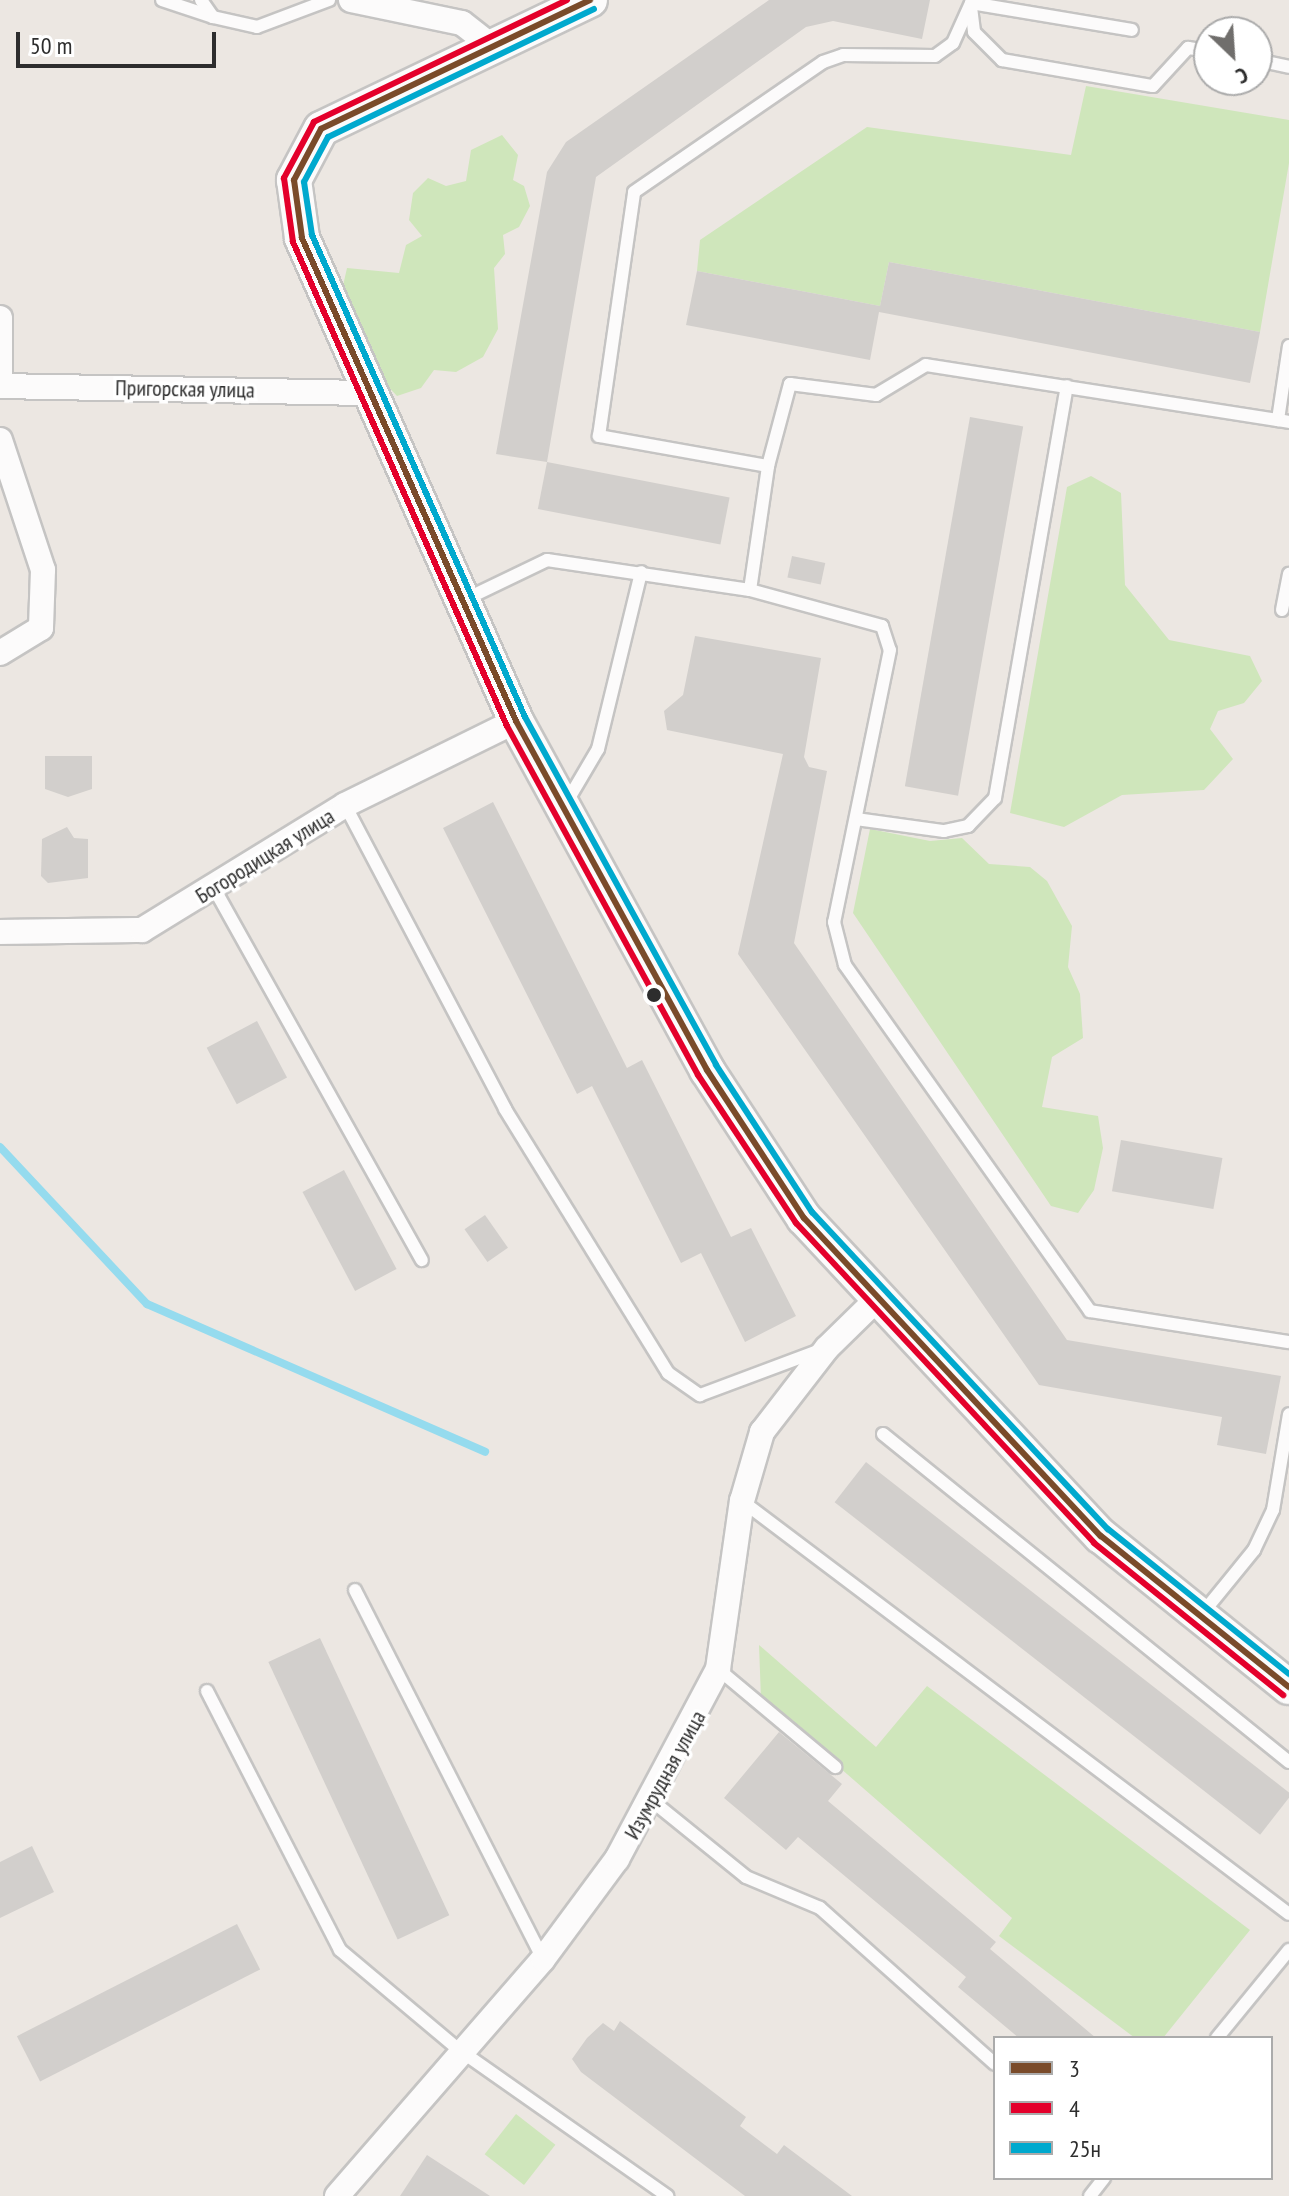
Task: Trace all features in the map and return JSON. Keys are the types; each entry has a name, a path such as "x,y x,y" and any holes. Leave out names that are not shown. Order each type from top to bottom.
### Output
{"street":[{"path":"351,0 462,23 490,45"},
{"path":"590,0 349,111 303,151 293,206 369,393 516,721 707,1070 804,1218 876,1300 1101,1536 1198,1617 1287,1679"},
{"path":"0,318 0,386"},
{"name":"Пригорская улица","path":"0,386 369,393"},
{"path":"0,440 43,570 41,628 0,653"},
{"name":"Богородицкая улица","path":"0,932 142,930 215,890 345,805 516,721"},
{"name":"Изумрудная улица","path":"337,2196 458,2049 543,1959 651,1800 718,1669 742,1501 762,1432 827,1348 876,1300"}],"lane":[{"path":"162,0 213,17 257,27 329,0"},
{"path":"201,0 213,17"},
{"path":"970,2 1132,30"},
{"path":"970,2 974,32 1002,60 1153,86 1188,48 1193,49"},
{"path":"768,466 599,436 634,192 823,62 843,55 935,56 953,43 970,2"},
{"path":"750,590 768,466 790,384 876,395 939,364 1283,421 1289,346"},
{"path":"856,819 944,831 968,826 995,798 1067,386"},
{"path":"462,601 547,560 750,590 882,626 890,650 834,922 845,965 1090,1311 1289,1342"},
{"path":"564,808 598,749 641,572"},
{"path":"1282,610 1289,574"},
{"path":"345,805 505,1109 668,1373 700,1395 802,1351 827,1348"},
{"path":"215,890 422,1260"},
{"path":"1198,1617 1254,1550 1273,1510 1289,1414"},
{"path":"883,1434 1289,1762"},
{"path":"742,1501 1289,1914"},
{"path":"355,1590 543,1959"},
{"path":"718,1669 835,1767"},
{"path":"207,1691 340,1950 458,2049 667,2196"},
{"path":"651,1800 746,1877 831,1917 993,2062"},
{"path":"1219,2036 1289,1950"},
{"path":"1090,2196 1102,2180"}],"green space":[{"path":"1086,86 1289,120 1289,163 1260,332 889,262 880,306 697,271 700,240 867,127 1071,155"},
{"path":"502,135 518,155 513,180 524,186 530,206 519,227 503,235 505,254 494,268 498,329 483,357 456,372 434,370 421,388 397,396 380,378 342,290 347,268 399,273 406,245 422,236 409,220 413,193 428,178 446,186 466,181 471,150"},
{"path":"1091,476 1121,493 1125,585 1169,640 1250,656 1262,681 1244,703 1218,711 1210,729 1233,759 1204,790 1122,795 1064,827 1010,813 1067,487"},
{"path":"870,829 930,841 962,838 989,864 1030,867 1047,881 1072,926 1068,967 1080,994 1083,1038 1052,1057 1042,1107 1098,1116 1103,1148 1094,1190 1078,1213 1051,1206 853,913"},
{"path":"759,1645 876,1747 927,1686 1250,1930 1165,2036 1132,2036 999,1936 1012,1918 761,1699"},
{"path":"516,2114 555,2145 524,2185 485,2154"}],"building":[{"path":"769,0 930,0 922,39 833,21 806,27 596,177 547,462 496,454 547,172 566,142"},
{"path":"889,262 1260,332 1250,383 879,312 870,360 686,325 697,271 880,306"},
{"path":"970,417 1023,426 958,796 905,786"},
{"path":"547,462 730,497 720,545 538,509"},
{"path":"792,556 825,563 821,585 787,578"},
{"path":"695,636 821,658 804,757 809,767 827,771 794,943 1067,1340 1281,1376 1266,1454 1217,1445 1222,1417 1039,1385 738,954 783,754 667,730 664,711 683,695"},
{"path":"45,756 92,756 92,789 68,797 45,789"},
{"path":"493,802 627,1068 642,1060 731,1237 751,1228 796,1316 745,1342 701,1253 681,1263 592,1086 577,1094 443,828"},
{"path":"67,827 74,838 88,839 88,878 48,883 41,876 42,839"},
{"path":"257,1021 287,1078 237,1104 207,1048"},
{"path":"1121,1140 1222,1158 1213,1209 1112,1191"},
{"path":"344,1170 397,1269 355,1291 303,1192"},
{"path":"485,1215 508,1248 487,1262 465,1229"},
{"path":"866,1462 1289,1792 1289,1798 1260,1835 835,1502"},
{"path":"320,1638 449,1915 398,1939 268,1662"},
{"path":"779,1732 842,1784 828,1801 996,1942 990,1949 1094,2036 1017,2036 958,1987 966,1977 798,1837 786,1850 724,1798"},
{"path":"32,1846 54,1892 0,1918 0,1862"},
{"path":"237,1924 260,1969 40,2082 17,2036"},
{"path":"620,2021 746,2117 740,2126 777,2154 784,2145 852,2196 745,2196 581,2072 572,2059 587,2038 603,2023 614,2031"},
{"path":"427,2155 490,2196 400,2196"}],"waterway":[{"path":"0,1147 147,1304 485,1452"}],"transit line":[{"name":"4","path":"567,0 314,122 284,178 293,242 507,726 698,1075 796,1223 1094,1543 1283,1695"},
{"name":"3","path":"590,0 321,129 294,180 302,238 516,721 707,1070 804,1218 1101,1536 1289,1687"},
{"name":"25н","path":"594,9 328,137 304,182 312,235 525,717 716,1065 812,1212 1108,1529 1289,1674"}]}
